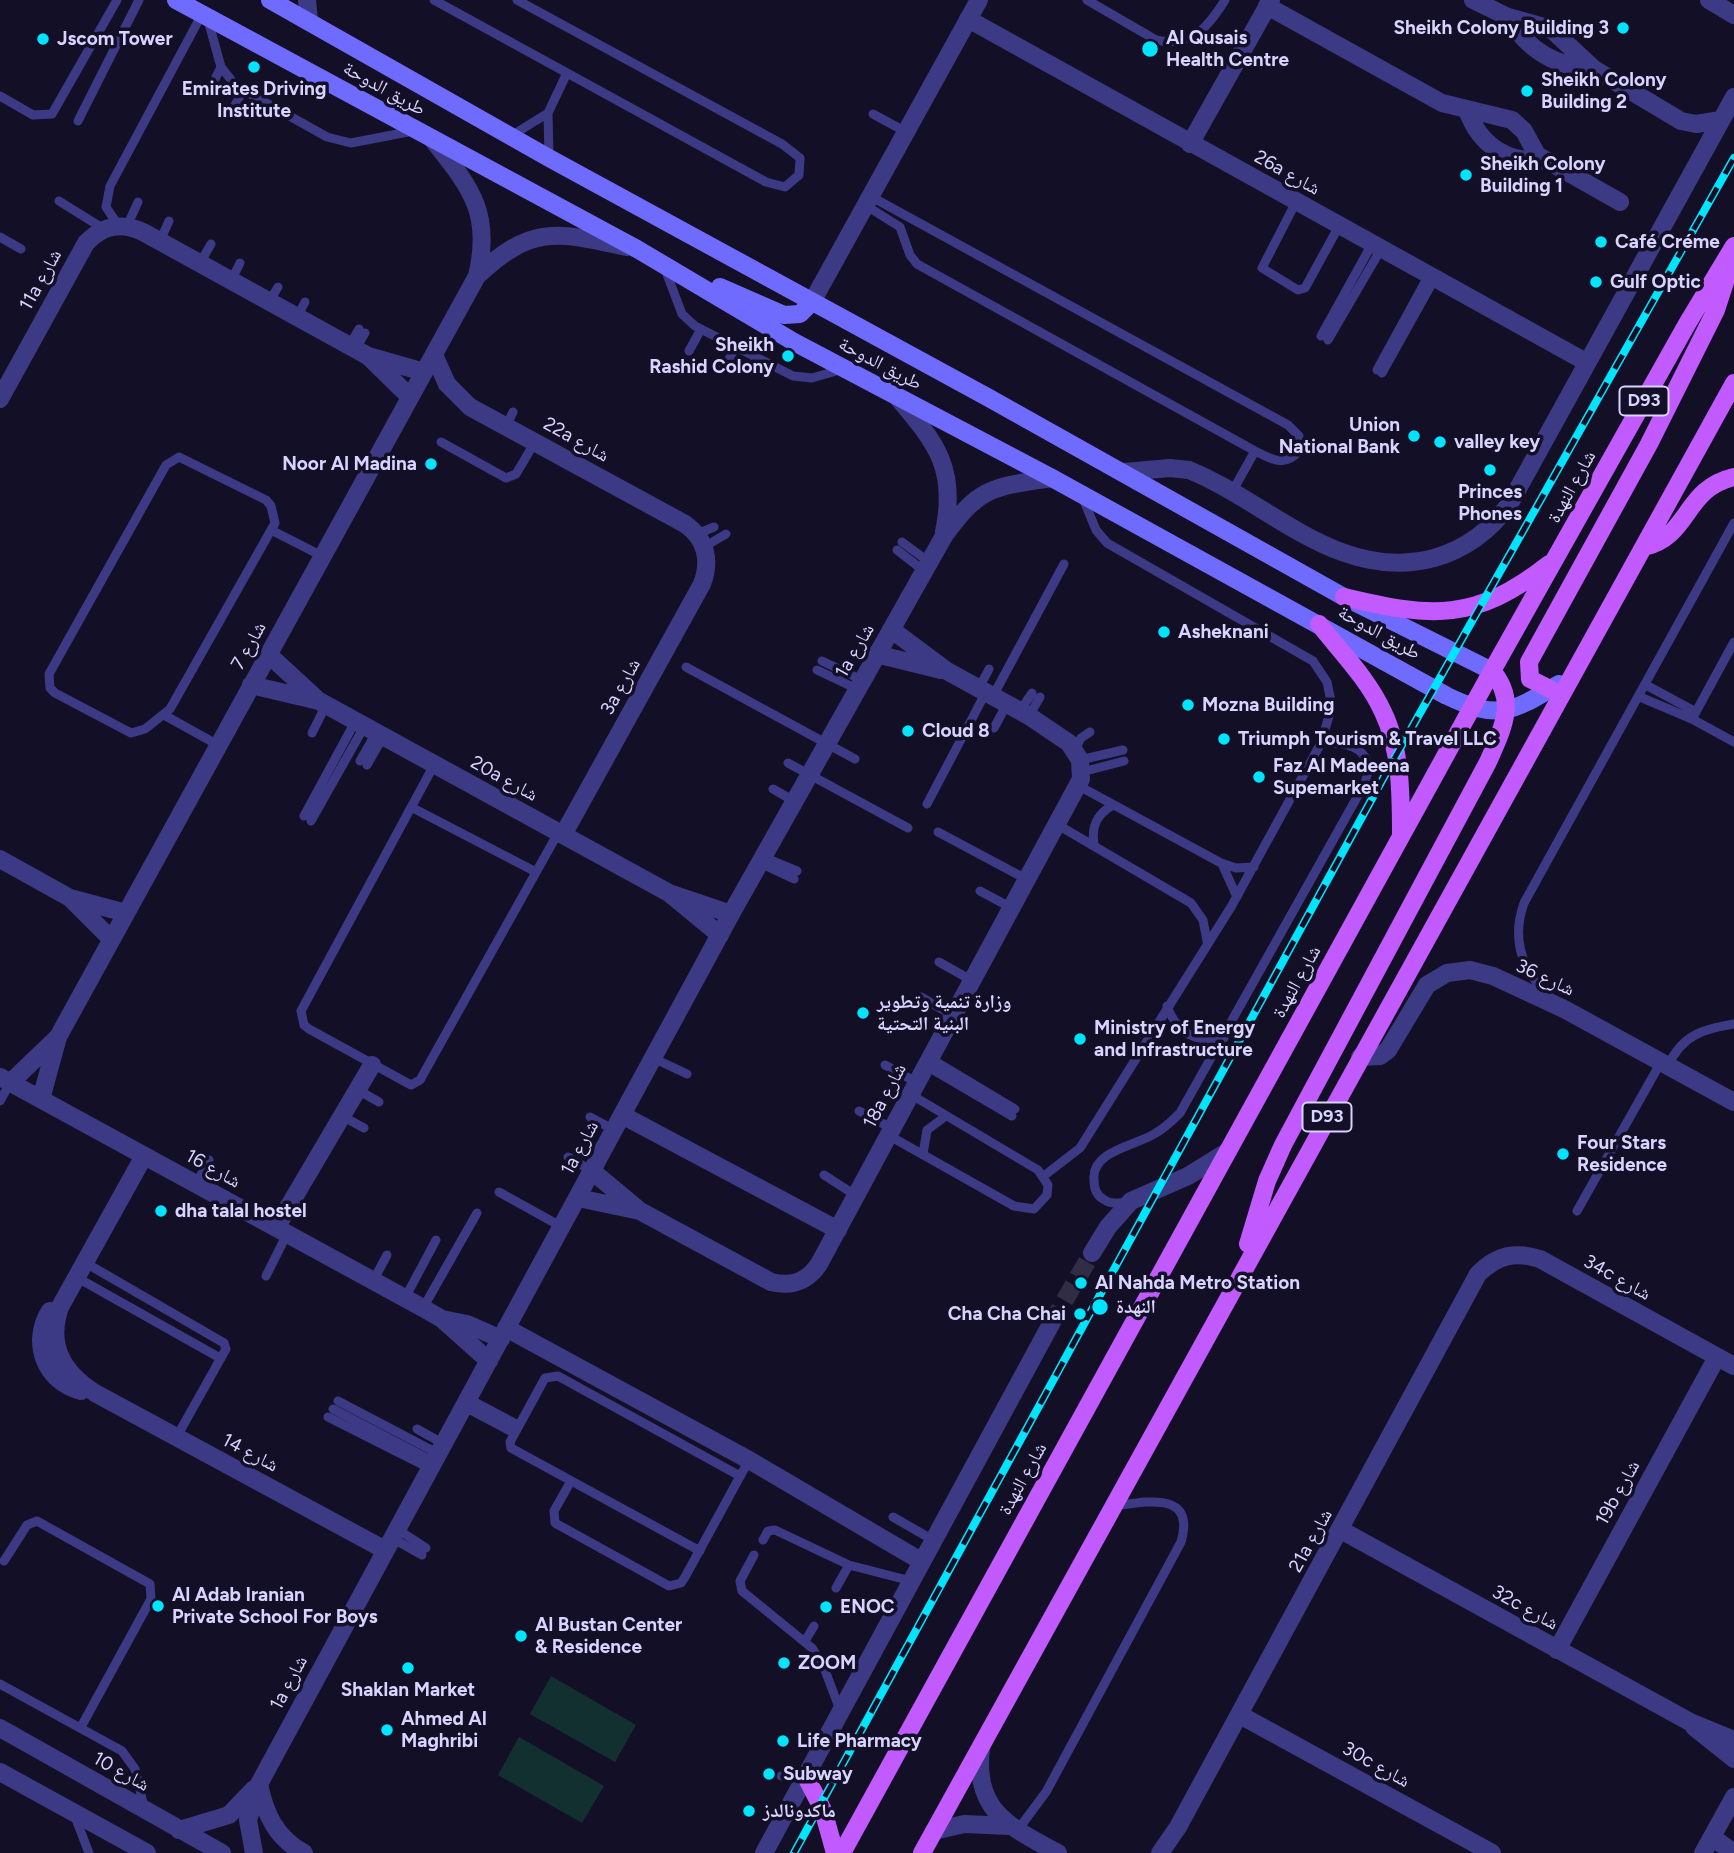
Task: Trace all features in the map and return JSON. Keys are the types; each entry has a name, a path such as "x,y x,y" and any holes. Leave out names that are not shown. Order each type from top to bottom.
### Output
{"main road":[{"name":"طريق الدوحة","path":"176,0 638,249 845,369 1052,478 1472,708 1489,713 1507,710 1570,677"},
{"name":"طريق الدوحة","path":"270,0 549,158 1124,472 1344,597 1492,671"},
{"name":"شارع النهدة","path":"842,1853 1492,671 1687,324 1734,246"},
{"path":"638,249 784,315 800,314 812,302"},
{"path":"1550,689 1530,679 1530,662 1649,444 1693,357 1716,310 1734,254"},
{"name":"D93","path":"923,1853 1241,1271 1734,383"},
{"path":"1644,547 1668,538 1706,488 1734,477"},
{"path":"1344,597 1421,612 1468,610 1494,600 1557,557"},
{"path":"1319,624 1357,672 1384,714 1391,735 1401,793 1401,838"},
{"path":"1241,1271 1267,1181 1283,1146 1488,762 1505,722 1507,710 1504,689 1492,671"},
{"path":"806,1777 823,1810 835,1853"}],"street":[{"path":"307,0 309,21"},
{"path":"812,302 979,0"},
{"path":"1473,0 1508,17 1551,29 1594,69 1685,123 1721,120"},
{"path":"1709,0 1734,15"},
{"path":"1190,144 1269,3 1442,103 1512,120 1524,131 1537,155 1620,202"},
{"path":"1508,17 1526,42 1544,56 1564,65 1594,69"},
{"name":"26a شارع","path":"968,19 1586,362"},
{"path":"1124,472 1179,468 1197,474 1329,548 1356,558 1402,564 1448,554 1477,538 1501,516 1734,97"},
{"path":"1467,110 1480,136 1503,155 1524,161 1546,160"},
{"name":"شارع 7","path":"41,1099 58,1037 477,276 482,253 481,215 465,180 433,140"},
{"path":"114,227 160,241 231,281 274,294 358,351 410,397"},
{"name":"11a شارع","path":"0,399 86,243 114,227"},
{"name":"شارع 7","path":"477,276 510,248 548,235 588,238 638,249"},
{"path":"358,351 424,372"},
{"name":"22a شارع","path":"434,355 441,375 453,393 470,407 510,419 544,442 583,461 685,524 705,541"},
{"name":"1a شارع","path":"898,397 928,433 944,463 949,495 944,536"},
{"name":"1a شارع","path":"254,1853 248,1820 259,1784 731,914 944,536 967,505 989,490 1052,478"},
{"name":"3a شارع","path":"560,834 702,584 705,541"},
{"path":"891,630 947,671 1002,701 1079,767"},
{"name":"20a شارع","path":"268,654 322,703 668,894 720,935"},
{"path":"876,654 947,671"},
{"name":"20a شارع","path":"251,685 322,703"},
{"name":"18a شارع","path":"592,1171 640,1211 771,1282 793,1284 813,1273 1010,907 1058,824 1079,767"},
{"path":"0,859 70,898 126,913"},
{"name":"20a شارع","path":"668,894 731,914"},
{"path":"70,898 110,939"},
{"name":"شارع 36","path":"1360,1057 1380,1056 1388,1050 1427,985 1459,970 1482,972 1564,1009 1734,1102"},
{"name":"شارع 7","path":"5,1080 58,1037"},
{"path":"282,1231 354,1088 372,1065"},
{"name":"شارع 16","path":"5,1080 442,1319 489,1361"},
{"path":"618,1122 838,1230"},
{"path":"1092,1253 1108,1227 1131,1201 1188,1176 1227,1152"},
{"name":"شارع 14","path":"144,1156 76,1277 56,1319 58,1356 77,1381 94,1393 176,1438 392,1539"},
{"name":"18a شارع","path":"578,1198 640,1211"},
{"name":"34c شارع","path":"1478,1274 1500,1258 1527,1255 1540,1259 1734,1366"},
{"name":"21a شارع","path":"1160,1853 1178,1827 1240,1715 1478,1274"},
{"name":"شارع 16","path":"442,1319 503,1333 749,1460 921,1561"},
{"path":"764,1853 1051,1324"},
{"name":"19b شارع","path":"1557,1650 1717,1357"},
{"name":"32c شارع","path":"1341,1530 1690,1722 1734,1740"},
{"name":"30c شارع","path":"1240,1715 1492,1853"},
{"name":"32c شارع","path":"1690,1722 1704,1737 1734,1759"},
{"name":"شارع 10","path":"0,1728 222,1853"},
{"path":"981,1748 979,1766 987,1800 996,1814 1014,1828 1058,1853"},
{"path":"0,1773 147,1853"},
{"path":"259,1784 267,1815 275,1828 285,1840 304,1853"},
{"name":"1a شارع","path":"180,1830 229,1815 259,1784"},
{"path":"1734,1797 1707,1845 1734,1853"},
{"path":"934,1831 964,1824 1014,1828"},
{"name":"21a شارع","path":"1169,1853 1178,1827"}],"lane":[{"path":"0,96 33,115 52,114 117,0"},
{"path":"78,121 139,0"},
{"path":"434,0 766,182 785,187 799,175 800,158 793,151 517,0"},
{"path":"1087,0 1156,40 1167,42 1198,35 1225,0"},
{"path":"205,16 221,67 230,80 243,91 343,142 415,130"},
{"path":"114,227 106,207 110,186 205,16"},
{"path":"208,93 221,67"},
{"path":"549,158 548,113 567,74"},
{"path":"234,107 243,91"},
{"path":"510,136 548,113"},
{"path":"873,114 906,132"},
{"path":"59,201 114,227"},
{"path":"868,201 909,220 1288,425 1299,436 1299,451 1287,461 1279,462 1255,451 917,264 910,255 903,230 868,201"},
{"path":"114,227 138,202"},
{"path":"1296,202 1262,268 1298,290 1305,288 1339,226"},
{"path":"903,230 909,220"},
{"path":"160,241 169,221"},
{"path":"0,237 21,249"},
{"path":"200,263 211,244"},
{"path":"1324,338 1376,246"},
{"path":"231,281 240,263"},
{"path":"663,264 682,314 701,329 799,377 813,377 845,369"},
{"path":"1379,371 1432,277"},
{"path":"689,351 701,329"},
{"path":"358,351 362,331"},
{"path":"723,369 736,347"},
{"path":"441,442 510,478 544,442"},
{"path":"1232,492 1255,451"},
{"path":"175,458 185,459 266,500 275,514 273,531 164,715 145,729 131,733 55,692 48,682 52,668 166,465 175,458"},
{"path":"1045,1175 1080,1148 1207,941 1237,897 1321,743 1332,706 1327,682 1313,661 1107,543 1096,530 1081,494"},
{"path":"1564,1009 1538,985 1524,964 1518,939 1520,914 1734,523"},
{"path":"273,531 322,556"},
{"path":"705,541 726,534"},
{"path":"900,546 927,566"},
{"path":"994,728 1002,701 1064,564"},
{"path":"1694,715 1734,642"},
{"path":"820,665 859,684"},
{"path":"687,667 855,759"},
{"path":"989,669 1002,701"},
{"path":"1646,685 1734,742"},
{"path":"927,804 1002,701 1036,695"},
{"path":"1640,697 1694,715"},
{"path":"312,733 322,703"},
{"path":"164,715 218,745"},
{"path":"364,763 370,730"},
{"path":"307,819 370,730"},
{"path":"1090,732 1081,738 1079,767 1113,805 1221,863 1236,868 1254,867"},
{"path":"1131,1201 1112,1203 1101,1199 1094,1189 1096,1165 1104,1157 1154,1135 1172,1121 1186,1104 1368,774 1365,757 1360,749 1344,742 1321,743"},
{"path":"1079,767 1123,750"},
{"path":"1079,767 1124,761"},
{"path":"788,763 908,828"},
{"path":"434,765 301,1011 304,1025 309,1029 372,1065 407,1084 418,1083 560,834"},
{"path":"773,789 794,801"},
{"path":"1094,844 1094,825 1105,809 1113,805"},
{"path":"411,807 536,872"},
{"path":"1058,824 1191,903 1203,920 1207,941"},
{"path":"938,832 1026,879"},
{"path":"761,860 796,875"},
{"path":"1221,863 1237,897"},
{"path":"980,891 1010,907"},
{"path":"939,962 971,980"},
{"path":"921,997 952,1016"},
{"path":"1167,1006 1171,1018 1188,1035 1200,1040 1224,1038"},
{"path":"1577,1211 1664,1064 1679,1046 1695,1032 1734,1024"},
{"path":"653,1058 687,1074"},
{"path":"927,1061 1014,1113"},
{"path":"885,1065 946,1116 1045,1175"},
{"path":"0,1101 5,1080"},
{"path":"354,1088 379,1102"},
{"path":"859,1111 923,1154 1024,1210 1034,1209 1047,1195 1045,1175"},
{"path":"342,1116 364,1128"},
{"path":"590,1116 618,1122"},
{"path":"923,1154 926,1130 946,1116"},
{"path":"568,1157 592,1171"},
{"path":"196,1184 209,1160"},
{"path":"824,1175 855,1195"},
{"path":"499,1192 562,1227"},
{"path":"423,1308 477,1213"},
{"path":"266,1276 282,1231"},
{"path":"405,1298 436,1240"},
{"path":"373,1281 387,1255"},
{"path":"76,1277 220,1358"},
{"path":"76,1277 223,1341 226,1349 176,1438"},
{"path":"700,1551 511,1448 510,1442 516,1429 545,1378 558,1376 740,1476"},
{"path":"467,1403 516,1429"},
{"path":"437,1457 333,1409 437,1457"},
{"path":"417,1429 437,1457"},
{"path":"571,1480 554,1511 555,1523 669,1586 681,1583 749,1460"},
{"path":"1014,1828 1046,1792 1181,1542 1184,1531 1182,1514 1169,1504 1160,1501 1112,1507"},
{"path":"893,1517 933,1540"},
{"path":"4,1561 26,1525 37,1521 150,1584 151,1599 81,1727"},
{"path":"763,1540 768,1531 775,1530 849,1565 911,1581"},
{"path":"392,1539 424,1551"},
{"path":"754,1555 740,1581 742,1591 805,1642 822,1665 841,1713"},
{"path":"836,1588 849,1565"},
{"path":"805,1642 814,1626"},
{"path":"0,1684 81,1727 127,1756 135,1769 144,1808"},
{"path":"781,1776 806,1777"},
{"path":"73,1812 89,1853"}],"green space":[{"path":"551,1676 636,1725 615,1762 530,1714"},
{"path":"519,1737 604,1786 582,1823 498,1775"}],"tunnel":[{"path":"1051,1324 1092,1253"}],"railway":[{"path":"794,1853 1385,775 1734,158"}],"place":[{"name":"Sheikh Colony Building 3","path":"1623,28"},
{"name":"Jscom Tower","path":"43,39"},
{"name":"Al Qusais Health Centre","path":"1150,49"},
{"name":"Emirates Driving Institute","path":"254,67"},
{"name":"Sheikh Colony Building 2","path":"1527,91"},
{"name":"Sheikh Colony Building 1","path":"1466,175"},
{"name":"Café Créme","path":"1601,242"},
{"name":"Gulf Optic","path":"1596,282"},
{"name":"Sheikh Rashid Colony","path":"788,356"},
{"name":"Union National Bank","path":"1414,436"},
{"name":"valley key","path":"1440,442"},
{"name":"Noor Al Madina","path":"431,464"},
{"name":"Princes Phones","path":"1490,470"},
{"name":"Asheknani","path":"1164,632"},
{"name":"Mozna Building","path":"1188,705"},
{"name":"Cloud 8","path":"908,731"},
{"name":"Triumph Tourism & Travel LLC","path":"1224,739"},
{"name":"Faz Al Madeena Supemarket","path":"1259,777"},
{"name":"وزارة تنمية وتطوير البنية التحتية","path":"863,1013"},
{"name":"Ministry of Energy and Infrastructure","path":"1080,1039"},
{"name":"Four Stars Residence","path":"1563,1154"},
{"name":"dha talal hostel","path":"161,1211"},
{"name":"Al Nahda Metro Station","path":"1081,1283"},
{"name":"النهدة","path":"1100,1307"},
{"name":"Cha Cha Chai","path":"1080,1314"},
{"name":"Al Adab Iranian Private School For Boys","path":"158,1606"},
{"name":"ENOC","path":"826,1607"},
{"name":"Al Bustan Center & Residence","path":"521,1636"},
{"name":"ZOOM","path":"784,1663"},
{"name":"Shaklan Market","path":"408,1668"},
{"name":"Ahmed Al Maghribi","path":"387,1730"},
{"name":"Life Pharmacy","path":"783,1741"},
{"name":"Subway","path":"769,1774"},
{"name":"ماكدونالدز","path":"749,1811"}]}
